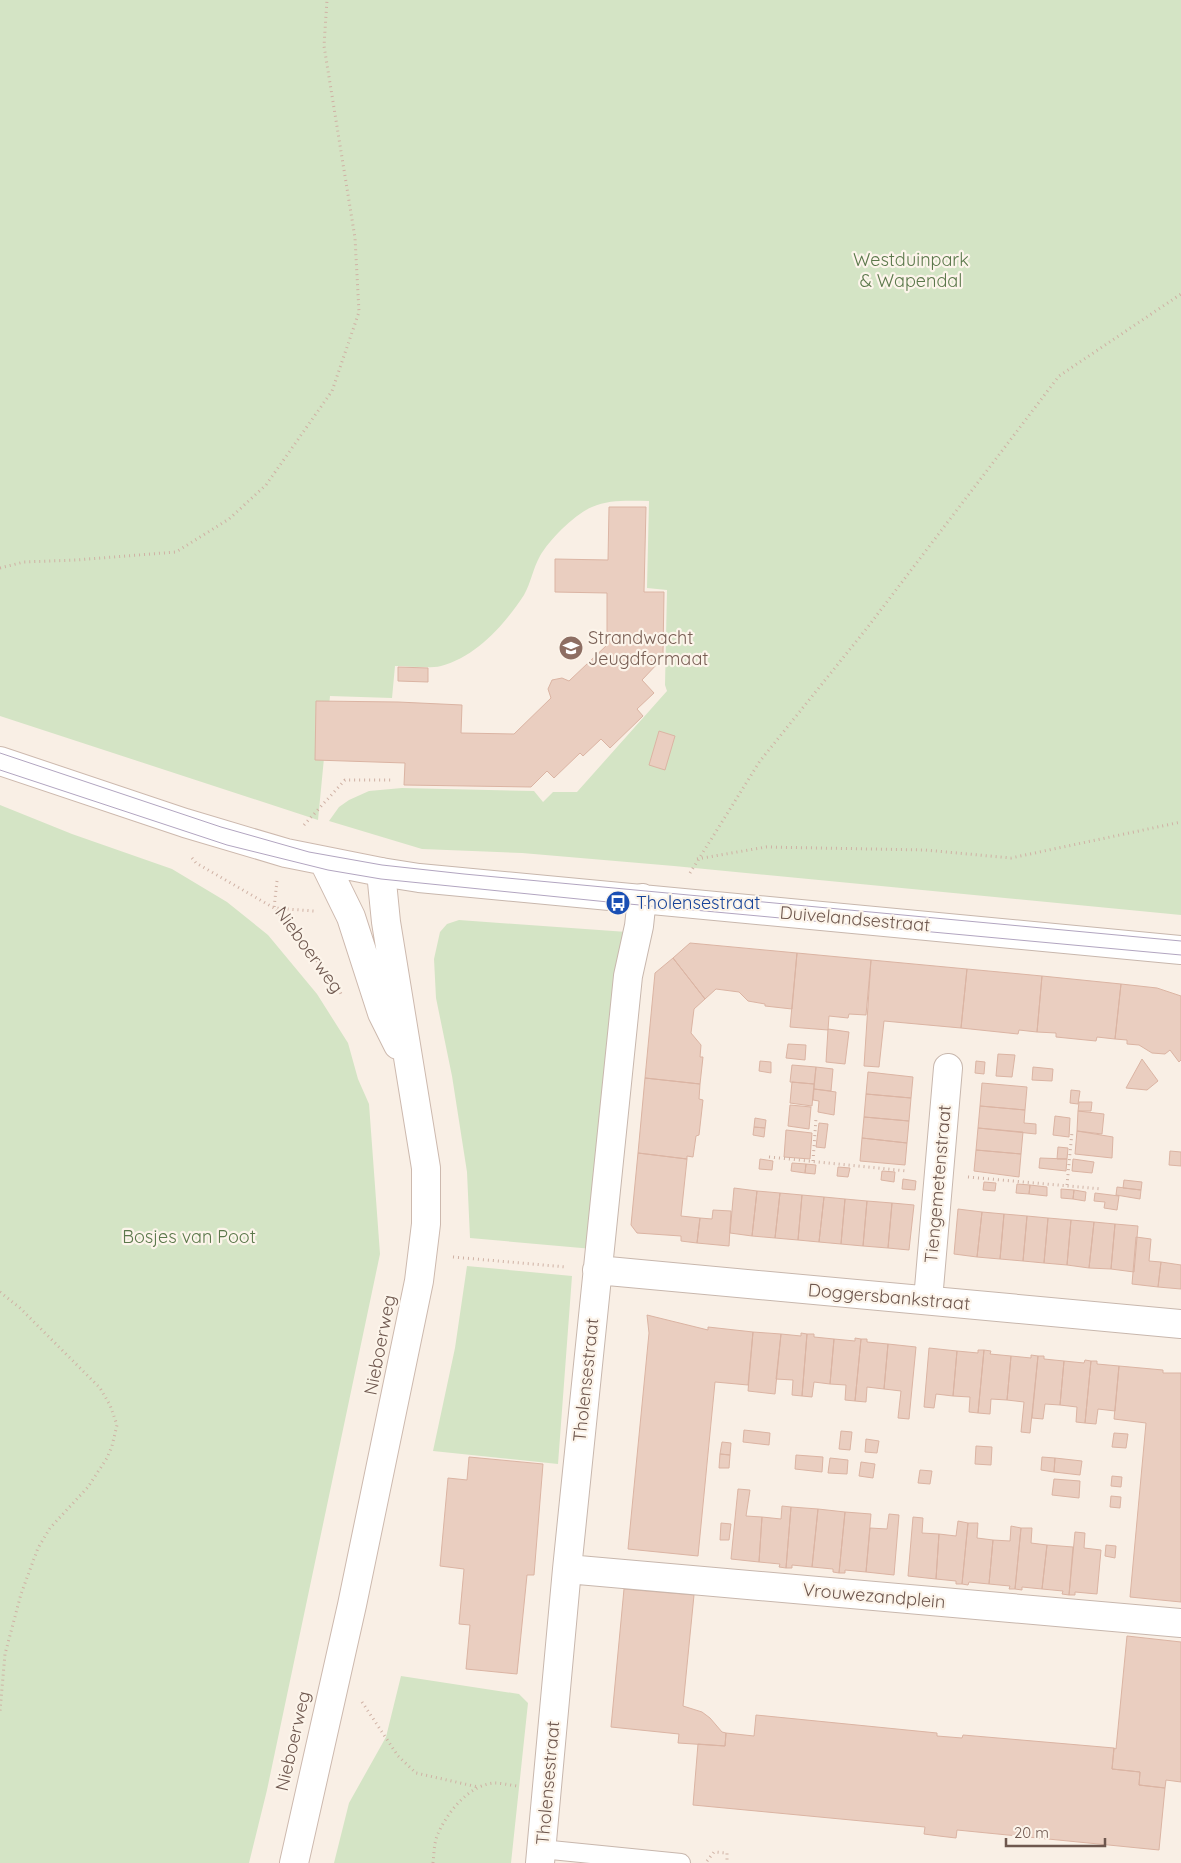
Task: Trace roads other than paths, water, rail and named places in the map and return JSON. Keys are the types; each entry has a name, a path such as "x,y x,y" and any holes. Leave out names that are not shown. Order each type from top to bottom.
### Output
{"street":[{"path":"0,761 185,823 286,853 381,872"},
{"name":"Nieboerweg","path":"324,862 351,917 382,1013 408,1066"},
{"name":"Nieboerweg","path":"294,1863 352,1605 419,1281 426,1224 426,1168 386,922 381,872"},
{"name":"Duivelandsestraat","path":"381,872 429,879 680,901 1181,950"},
{"name":"Tholensestraat","path":"541,1856 567,1569 628,976 639,926 642,898"},
{"name":"Tiengemetenstraat","path":"928,1300 948,1068"},
{"name":"Doggersbankstraat","path":"598,1270 1181,1324"},
{"name":"Vrouwezandplein","path":"567,1569 1181,1623"}],"lane":[{"path":"541,1856 681,1863"}],"tram line":[{"path":"0,753 221,827 309,852 382,865 1181,941"},
{"path":"0,770 227,845 328,870 381,879 1181,955"}],"place":[{"name":"Strandwacht Jeugdformaat","path":"571,648"},
{"name":"Tholensestraat","path":"618,903"}],"park label":[{"name":"Westduinpark & Wapendal","path":"911,270"},
{"name":"Bosjes van Poot","path":"189,1237"}]}
